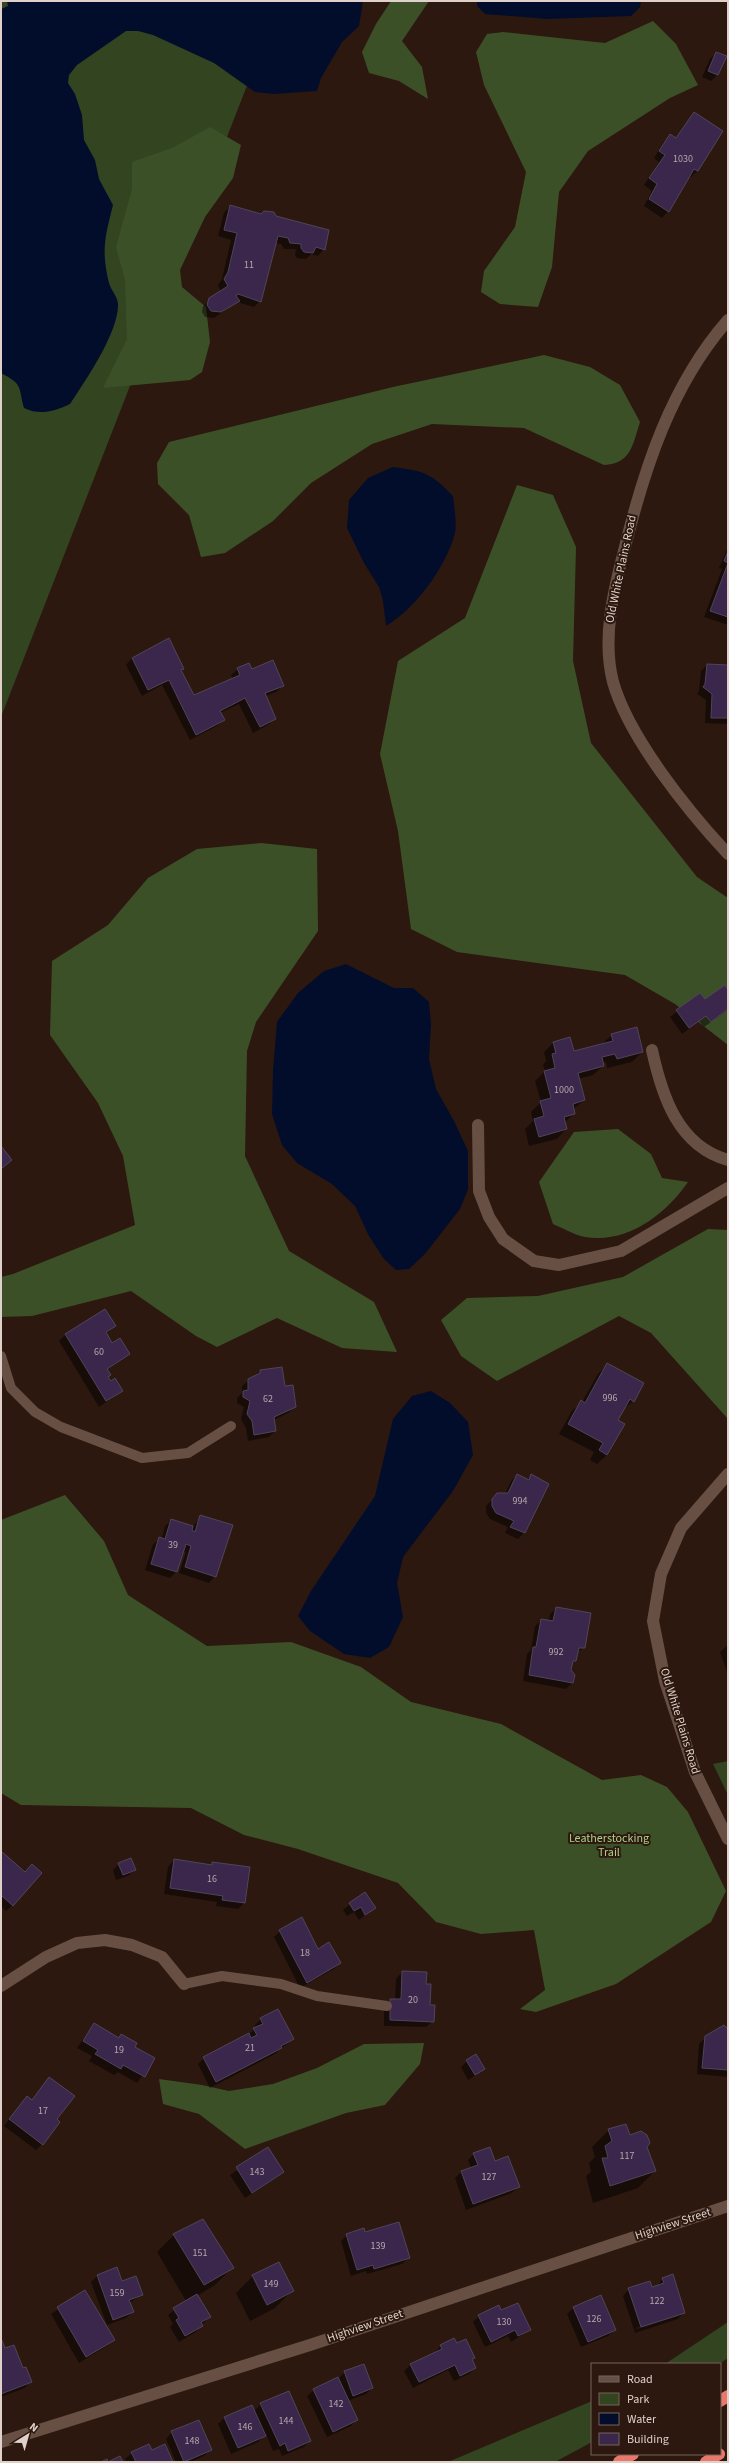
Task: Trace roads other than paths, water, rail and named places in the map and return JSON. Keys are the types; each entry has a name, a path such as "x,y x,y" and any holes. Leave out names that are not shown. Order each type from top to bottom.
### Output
{"highway":[{"path":"618,2462 631,2455"},
{"path":"706,2462 717,2455"}],"street":[{"name":"Old White Plains Road","path":"728,320 694,364 678,394 648,465 637,498 622,556 609,626 609,653 613,682 622,706 636,731 681,800 728,854"},
{"path":"652,1050 658,1079 672,1117 688,1136 715,1156 728,1160"},
{"path":"478,1125 479,1191 489,1217 503,1239 534,1261 559,1265 621,1251 728,1188"},
{"name":"Old White Plains Road","path":"728,1474 681,1528 661,1574 653,1621 665,1681 694,1772 728,1839"},
{"path":"1,1986 46,1957 77,1943 105,1940 132,1945 162,1958 184,1984"},
{"name":"Highview Street","path":"1,2442 310,2345 728,2206"}],"lane":[{"path":"1,1356 12,1388 35,1412 61,1427 142,1458 188,1453 231,1426"},
{"path":"184,1984 222,1976 282,1984 317,1996 387,2006"}],"water":[{"path":"7,1 363,1 359,26 342,42 321,78 317,91 274,94 255,92 214,63 153,35 138,31 126,31 77,65 69,75 68,83 75,94 82,115 84,140 95,160 99,179 113,205 106,235 105,261 109,283 117,299 118,305 117,316 113,329 100,356 77,394 70,404 47,412 36,412 24,408 19,387 1,373 1,9 8,6"},
{"path":"477,1 641,1 640,7 631,16 547,19 485,14 477,6"},
{"path":"393,467 420,472 439,482 453,496 456,529 445,559 428,586 408,609 386,626 383,601 379,587 364,563 347,528 349,500 368,478"},
{"path":"346,964 394,988 413,988 429,1002 431,1024 429,1059 436,1089 454,1121 468,1151 468,1189 460,1209 425,1254 409,1269 396,1270 384,1259 369,1236 355,1206 332,1184 297,1163 282,1145 272,1114 273,1071 277,1022 298,993 324,971"},
{"path":"431,1391 450,1403 468,1422 473,1455 453,1491 403,1557 397,1583 403,1617 389,1647 370,1658 344,1654 310,1631 298,1616 311,1591 375,1496 393,1419 412,1396"}],"park label":[{"name":"Leatherstocking Trail","path":"609,1845"}]}
